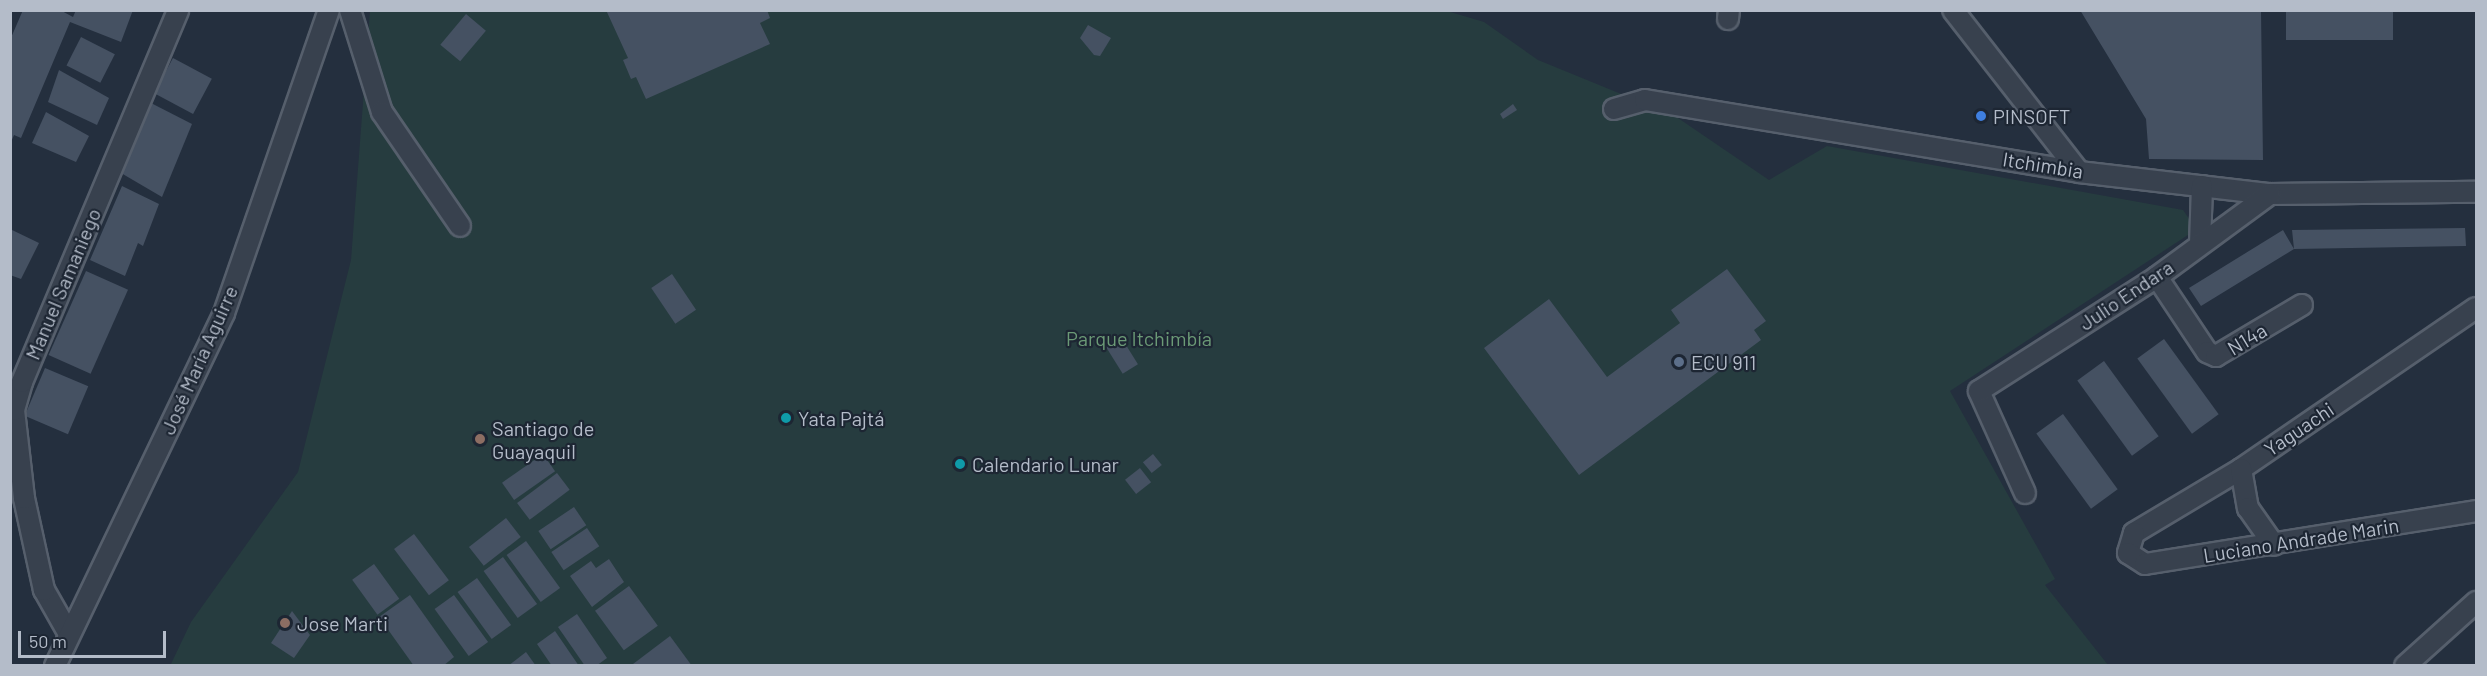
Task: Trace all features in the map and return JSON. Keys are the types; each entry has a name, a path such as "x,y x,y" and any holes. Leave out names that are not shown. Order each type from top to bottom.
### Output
{"street":[{"name":"Manuel Samaniego","path":"69,634 44,590 24,498 14,410 22,382 178,10"},
{"name":"José María Aguirre","path":"55,666 224,313 329,10"},
{"path":"350,10 382,112 460,226"},
{"path":"1953,10 2079,172"},
{"name":"Itchimbia","path":"1614,109 1645,100 2079,172 2270,195 2476,192"},
{"path":"2200,244 2202,186"},
{"name":"Julio Endara","path":"2025,493 1979,391 2157,278 2200,244 2270,195"},
{"name":"N14a","path":"2157,278 2207,352 2216,356 2302,305"},
{"name":"Yaguachi","path":"2128,553 2134,533 2241,469 2476,308"},
{"path":"2241,469 2248,508 2274,545"},
{"name":"Luciano Andrade Marin","path":"2128,553 2145,564 2476,511"},
{"path":"2405,666 2476,602"}],"green space":[{"name":"Parque Itchimbía","path":"370,11 1447,11 1484,22 1538,60 1675,116 1769,180 1827,146 2183,210 2194,226 2191,233 1950,391 2055,579 2045,585 2108,665 170,666 191,622 298,472 351,260"}],"building":[{"path":"23,10 60,10 73,17 76,10 133,10 121,42 70,22 21,138 14,135 11,142 10,40"},
{"path":"606,10 767,10 770,18 760,23 770,44 646,99 636,77 631,79 623,60 628,58"},
{"path":"2080,10 2261,10 2263,160 2149,159 2146,119"},
{"path":"2286,10 2393,10 2393,40 2286,40"},
{"path":"466,14 486,31 460,61 440,45"},
{"path":"1088,25 1111,38 1100,56 1094,55 1080,38"},
{"path":"81,37 115,54 100,83 66,66"},
{"path":"173,58 212,79 193,114 154,93"},
{"path":"59,70 109,98 97,125 48,102"},
{"path":"149,102 192,124 162,197 121,173"},
{"path":"1513,104 1517,110 1503,119 1500,114"},
{"path":"46,112 89,136 76,162 32,143"},
{"path":"122,186 159,204 143,246 138,243 125,276 90,260"},
{"path":"2465,228 2466,246 2294,249 2292,230"},
{"path":"10,229 39,243 21,279 10,275"},
{"path":"2283,230 2294,249 2201,306 2189,288"},
{"name":"ECU 911","path":"1727,269 1766,321 1754,330 1761,340 1579,475 1484,348 1549,299 1607,377 1680,323 1671,310"},
{"path":"86,271 128,290 91,374 49,355"},
{"path":"672,274 696,310 675,324 651,288"},
{"path":"1121,337 1138,364 1123,374 1106,347"},
{"path":"2164,339 2219,414 2192,434 2137,358"},
{"path":"2104,361 2159,436 2132,456 2077,380"},
{"path":"45,368 88,386 68,434 25,416"},
{"path":"2063,414 2118,489 2091,509 2036,433"},
{"path":"543,454 555,471 514,500 502,483"},
{"path":"1153,454 1162,465 1152,473 1143,462"},
{"path":"1140,468 1151,482 1136,494 1125,480"},
{"path":"557,473 570,490 530,520 517,503"},
{"path":"574,507 586,525 551,549 538,531"},
{"name":"Santiago de Guayaquil","path":"506,518 521,537 484,566 469,547"},
{"path":"587,528 599,546 564,570 551,552"},
{"path":"414,534 449,580 429,595 394,549"},
{"path":"526,541 560,588 541,602 507,555"},
{"path":"503,557 537,604 518,618 484,571"},
{"path":"609,559 624,582 592,607 570,576 591,561 596,568"},
{"path":"374,564 399,599 377,615 352,580"},
{"path":"477,578 511,625 492,639 458,592"},
{"path":"629,586 658,626 624,650 595,611"},
{"path":"410,595 454,657 443,666 414,666 379,617"},
{"path":"454,595 488,642 469,656 435,609"},
{"path":"292,611 310,635 294,658 271,643"},
{"path":"577,614 607,658 596,666 585,666 558,627"},
{"path":"555,631 579,666 552,666 537,644"},
{"path":"670,636 692,666 635,666 633,664"},
{"path":"526,652 536,666 508,666"}],"place":[{"name":"PINSOFT","path":"1981,116"},
{"name":"ECU 911","path":"1679,362"},
{"name":"Yata Pajtá","path":"786,418"},
{"name":"Santiago de Guayaquil","path":"480,439"},
{"name":"Calendario Lunar","path":"960,464"},
{"name":"Jose Marti","path":"285,623"}]}
